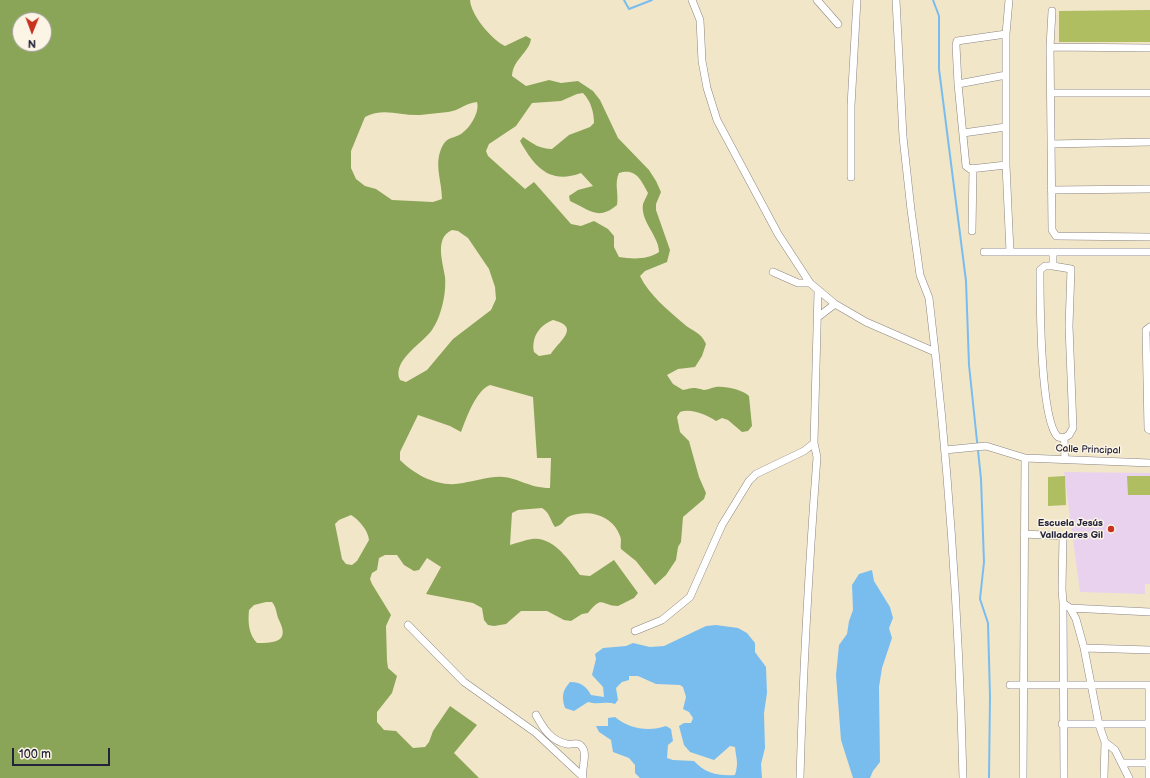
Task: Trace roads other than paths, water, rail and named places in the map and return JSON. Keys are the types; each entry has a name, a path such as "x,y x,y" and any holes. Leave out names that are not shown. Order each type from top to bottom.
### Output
{"street":[{"path":"692,0 700,20 702,61 707,88 717,120 778,234 810,283 835,304 866,322 935,352"},
{"path":"817,0 838,24"},
{"path":"851,177 851,106 857,0"},
{"path":"896,0 903,137 910,210 920,275 929,298 945,450 961,706 963,778"},
{"path":"1009,0 1006,34 1006,165 1010,252"},
{"path":"1052,11 1050,47 1052,230 1056,236 1150,237"},
{"path":"1006,34 957,41 958,84 964,133 966,166 968,168 973,168 1006,165"},
{"path":"1050,47 1150,48"},
{"path":"958,84 1006,75"},
{"path":"1051,92 1150,93"},
{"path":"964,133 1006,127"},
{"path":"1051,144 1150,142"},
{"path":"972,231 973,168"},
{"path":"1051,190 1150,189"},
{"path":"984,252 1150,252"},
{"path":"1053,252 1053,266"},
{"path":"1045,266 1053,266 1070,268 1069,326 1073,428 1069,435 1064,438 1058,437 1053,429 1046,397 1040,270 1045,266"},
{"path":"772,272 798,283 810,283"},
{"path":"800,778 806,667 807,592 818,457 814,443 818,291"},
{"path":"818,317 835,304"},
{"path":"1150,327 1146,330 1148,429 1150,430"},
{"path":"1064,438 1065,459"},
{"path":"635,631 662,620 690,597 722,525 749,481 756,474 804,451 814,443"},
{"name":"Calle Principal","path":"945,450 986,446 1025,458 1150,463"},
{"path":"1023,778 1025,458"},
{"path":"1024,534 1063,536 1062,724 1064,778"},
{"path":"1063,603 1070,608 1076,619 1084,648 1099,725 1105,742 1104,778"},
{"path":"1070,608 1150,612"},
{"path":"408,625 464,682 536,733 583,777"},
{"path":"1084,648 1150,650"},
{"path":"1010,685 1149,685 1149,778"},
{"path":"536,715 545,731 553,738 567,744 577,743 582,746 584,752 583,777"},
{"path":"1062,724 1148,724"},
{"path":"1105,742 1115,750 1123,763 1129,778"},
{"path":"1123,763 1149,763"}],"water":[{"path":"872,570 874,581 890,607 893,618 889,628 892,638 882,668 879,687 880,762 870,778 853,778 841,740 836,675 839,645 847,634 849,621 853,610 852,585 859,574"},
{"path":"716,625 738,628 747,633 755,643 755,652 766,667 767,693 764,713 765,748 761,764 762,778 640,778 635,773 635,765 629,758 613,752 611,740 599,732 596,726 608,726 608,718 615,717 633,727 646,729 666,726 671,729 673,741 668,745 667,758 673,760 694,761 703,769 713,773 735,775 737,764 735,747 730,746 714,760 690,752 684,745 679,726 684,723 691,723 693,718 689,712 683,709 686,697 683,687 680,685 656,684 638,676 629,676 629,680 622,682 616,688 618,700 615,704 588,702 574,711 565,708 563,694 570,682 583,685 591,695 604,697 603,687 592,675 596,659 595,654 603,648 626,646 633,643 650,647 664,646 706,626"}],"waterway":[{"path":"624,0 629,9 652,0"},
{"path":"933,0 939,16 939,69 966,281 969,365 981,479 984,562 980,599 988,623 990,696 989,778"}],"place":[{"name":"Escuela Jesús Valladares Gil","path":"1111,529"}]}
